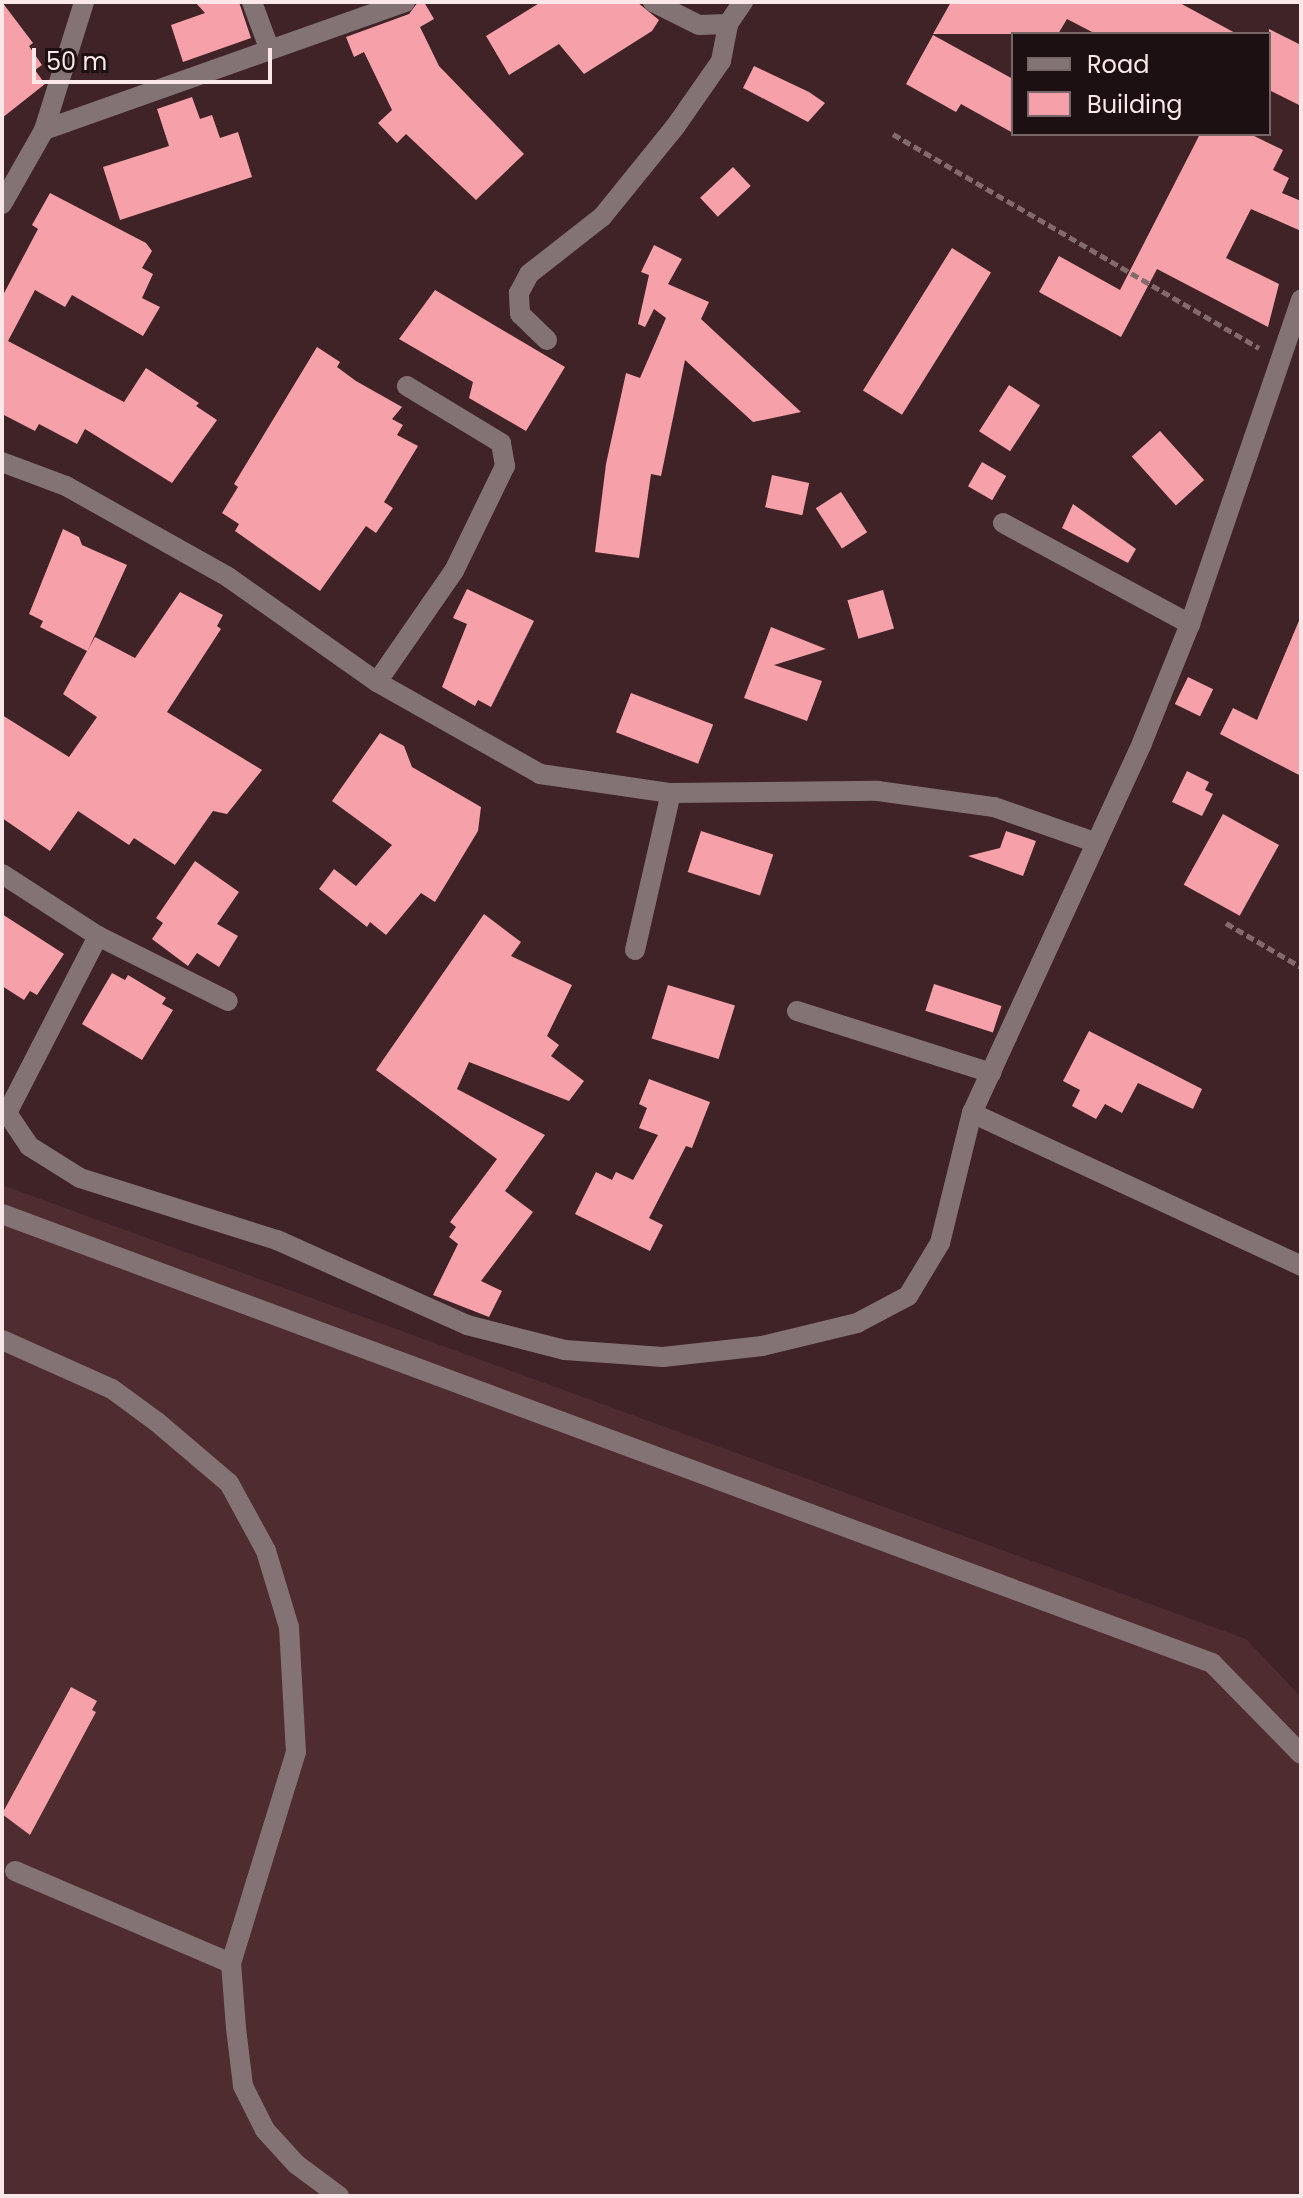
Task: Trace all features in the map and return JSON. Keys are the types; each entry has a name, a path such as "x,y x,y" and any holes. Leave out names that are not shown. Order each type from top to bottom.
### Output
{"street":[{"path":"2,204 44,130 84,2"},
{"path":"252,2 269,48"},
{"path":"44,130 405,2"},
{"path":"653,2 699,25 728,24"},
{"path":"547,340 520,314 519,293 529,274 602,217 675,127 721,61 728,24 743,2"},
{"path":"98,936 7,1113 29,1146 80,1178 277,1240 467,1325 565,1350 663,1357 762,1346 857,1323 908,1296 940,1243 972,1113 1142,743 1190,624 1301,299"},
{"path":"377,682 454,571 505,466 501,443 407,386"},
{"path":"2,462 66,486 228,577 377,682 540,774 671,793 878,791 994,807 1094,842"},
{"path":"1003,523 1190,624"},
{"path":"635,950 671,793"},
{"path":"2,874 98,936 228,1001"},
{"path":"797,1011 991,1073"},
{"path":"972,1113 1301,1266"},
{"path":"2,1214 1212,1663 1301,1754"},
{"path":"2,1340 112,1389 157,1422 229,1483 266,1551 289,1627 296,1752 231,1963 243,2086 265,2130 296,2164 339,2196"},
{"path":"15,1871 231,1963"}],"path":[{"path":"893,134 1281,360"},
{"path":"1226,923 1301,967"}],"shaded area":[{"path":"2,1185 1246,1639 1301,1697 1301,2196 2,2196"}],"building":[{"path":"2,2 33,43 29,46 42,65 35,70 45,84 2,118"},
{"path":"195,2 239,2 251,38 183,62 171,25 205,13"},
{"path":"418,2 424,2 434,19 420,27 439,66 524,154 476,200 406,134 397,143 378,123 392,110 364,52 354,57 346,37 409,14"},
{"path":"541,2 637,2 659,20 652,31 584,74 559,44 509,75 486,36"},
{"path":"951,2 1178,2 1233,32 1092,32 1067,19 1059,32 933,34"},
{"path":"1269,29 1301,45 1301,106 1271,91"},
{"path":"933,35 1011,78 1011,132 961,104 956,112 906,84"},
{"path":"754,66 825,103 808,122 743,88"},
{"path":"192,97 200,119 212,115 220,138 238,132 252,177 120,220 103,167 169,146 157,109"},
{"path":"1199,136 1254,136 1283,150 1273,170 1289,178 1282,193 1301,201 1301,231 1251,209 1226,258 1279,284 1268,327 1157,269 1121,337 1039,292 1059,256 1120,290"},
{"path":"733,167 751,186 718,217 700,198"},
{"path":"50,193 146,243 152,251 142,268 153,274 142,298 160,307 143,336 72,295 65,307 35,290 8,341 124,402 146,368 199,403 196,406 217,420 172,483 85,429 77,444 39,424 35,431 2,414 2,297 38,229 32,225"},
{"path":"654,245 682,259 668,284 709,302 701,319 801,412 753,422 685,360 661,476 651,474 639,558 595,552 606,464 626,373 640,378 666,318 654,309 645,327 638,324 649,275 641,272"},
{"path":"952,248 991,272 902,415 863,390"},
{"path":"435,290 565,367 526,431 469,398 473,382 399,339"},
{"path":"317,347 340,362 337,367 356,381 402,407 392,419 403,425 397,435 418,446 384,502 393,508 376,533 366,526 320,591 235,531 239,524 222,513 238,487 234,484"},
{"path":"1009,385 1040,405 1010,451 979,431"},
{"path":"1160,431 1204,480 1176,505 1132,456"},
{"path":"982,462 1006,476 992,500 968,486"},
{"path":"772,475 809,483 802,515 765,507"},
{"path":"841,492 867,532 842,549 816,508"},
{"path":"1073,504 1136,549 1128,563 1062,528"},
{"path":"63,529 79,537 82,545 127,565 88,650 95,637 135,658 180,592 223,615 217,626 221,629 167,712 262,770 227,814 213,811 175,865 134,838 129,845 78,811 50,851 2,818 2,715 69,757 97,717 63,694 87,651 40,627 43,621 29,614"},
{"path":"467,589 534,621 491,707 478,700 475,706 442,687 467,624 453,618"},
{"path":"883,590 894,628 858,639 847,600"},
{"path":"1301,616 1301,776 1220,734 1233,708 1257,720"},
{"path":"771,627 826,649 774,665 822,681 807,721 744,698"},
{"path":"1188,677 1213,689 1200,716 1175,704"},
{"path":"631,693 713,725 698,764 616,732"},
{"path":"380,733 404,746 412,767 481,807 478,831 435,902 421,893 386,935 370,922 367,927 319,889 334,869 356,886 392,845 332,801"},
{"path":"1187,771 1209,782 1205,790 1213,794 1202,816 1172,802"},
{"path":"1223,814 1279,845 1240,916 1184,885"},
{"path":"701,831 773,854 760,895 688,872"},
{"path":"1006,831 1036,841 1023,876 968,856 1000,848"},
{"path":"195,861 239,892 217,924 238,936 219,967 197,953 188,966 152,939 163,923 156,918"},
{"path":"2,914 64,954 37,995 30,991 24,1000 2,986"},
{"path":"484,914 521,942 511,956 572,985 547,1036 559,1045 551,1056 584,1081 569,1101 469,1062 457,1089 545,1135 505,1191 533,1212 481,1281 502,1291 489,1317 433,1295 458,1244 449,1237 456,1227 450,1222 497,1159 376,1070"},
{"path":"112,973 125,980 128,975 166,998 162,1004 173,1010 142,1060 82,1024"},
{"path":"934,984 1002,1006 993,1033 925,1011"},
{"path":"668,985 735,1005 719,1059 652,1039"},
{"path":"1089,1031 1202,1089 1193,1109 1138,1083 1122,1113 1105,1104 1096,1119 1072,1106 1080,1090 1063,1081"},
{"path":"649,1079 710,1102 692,1148 686,1146 649,1218 663,1225 650,1251 575,1214 596,1172 612,1180 616,1172 633,1180 658,1135 639,1128 647,1108 639,1104"},
{"path":"71,1687 97,1701 92,1710 96,1712 30,1835 2,1814"}]}
